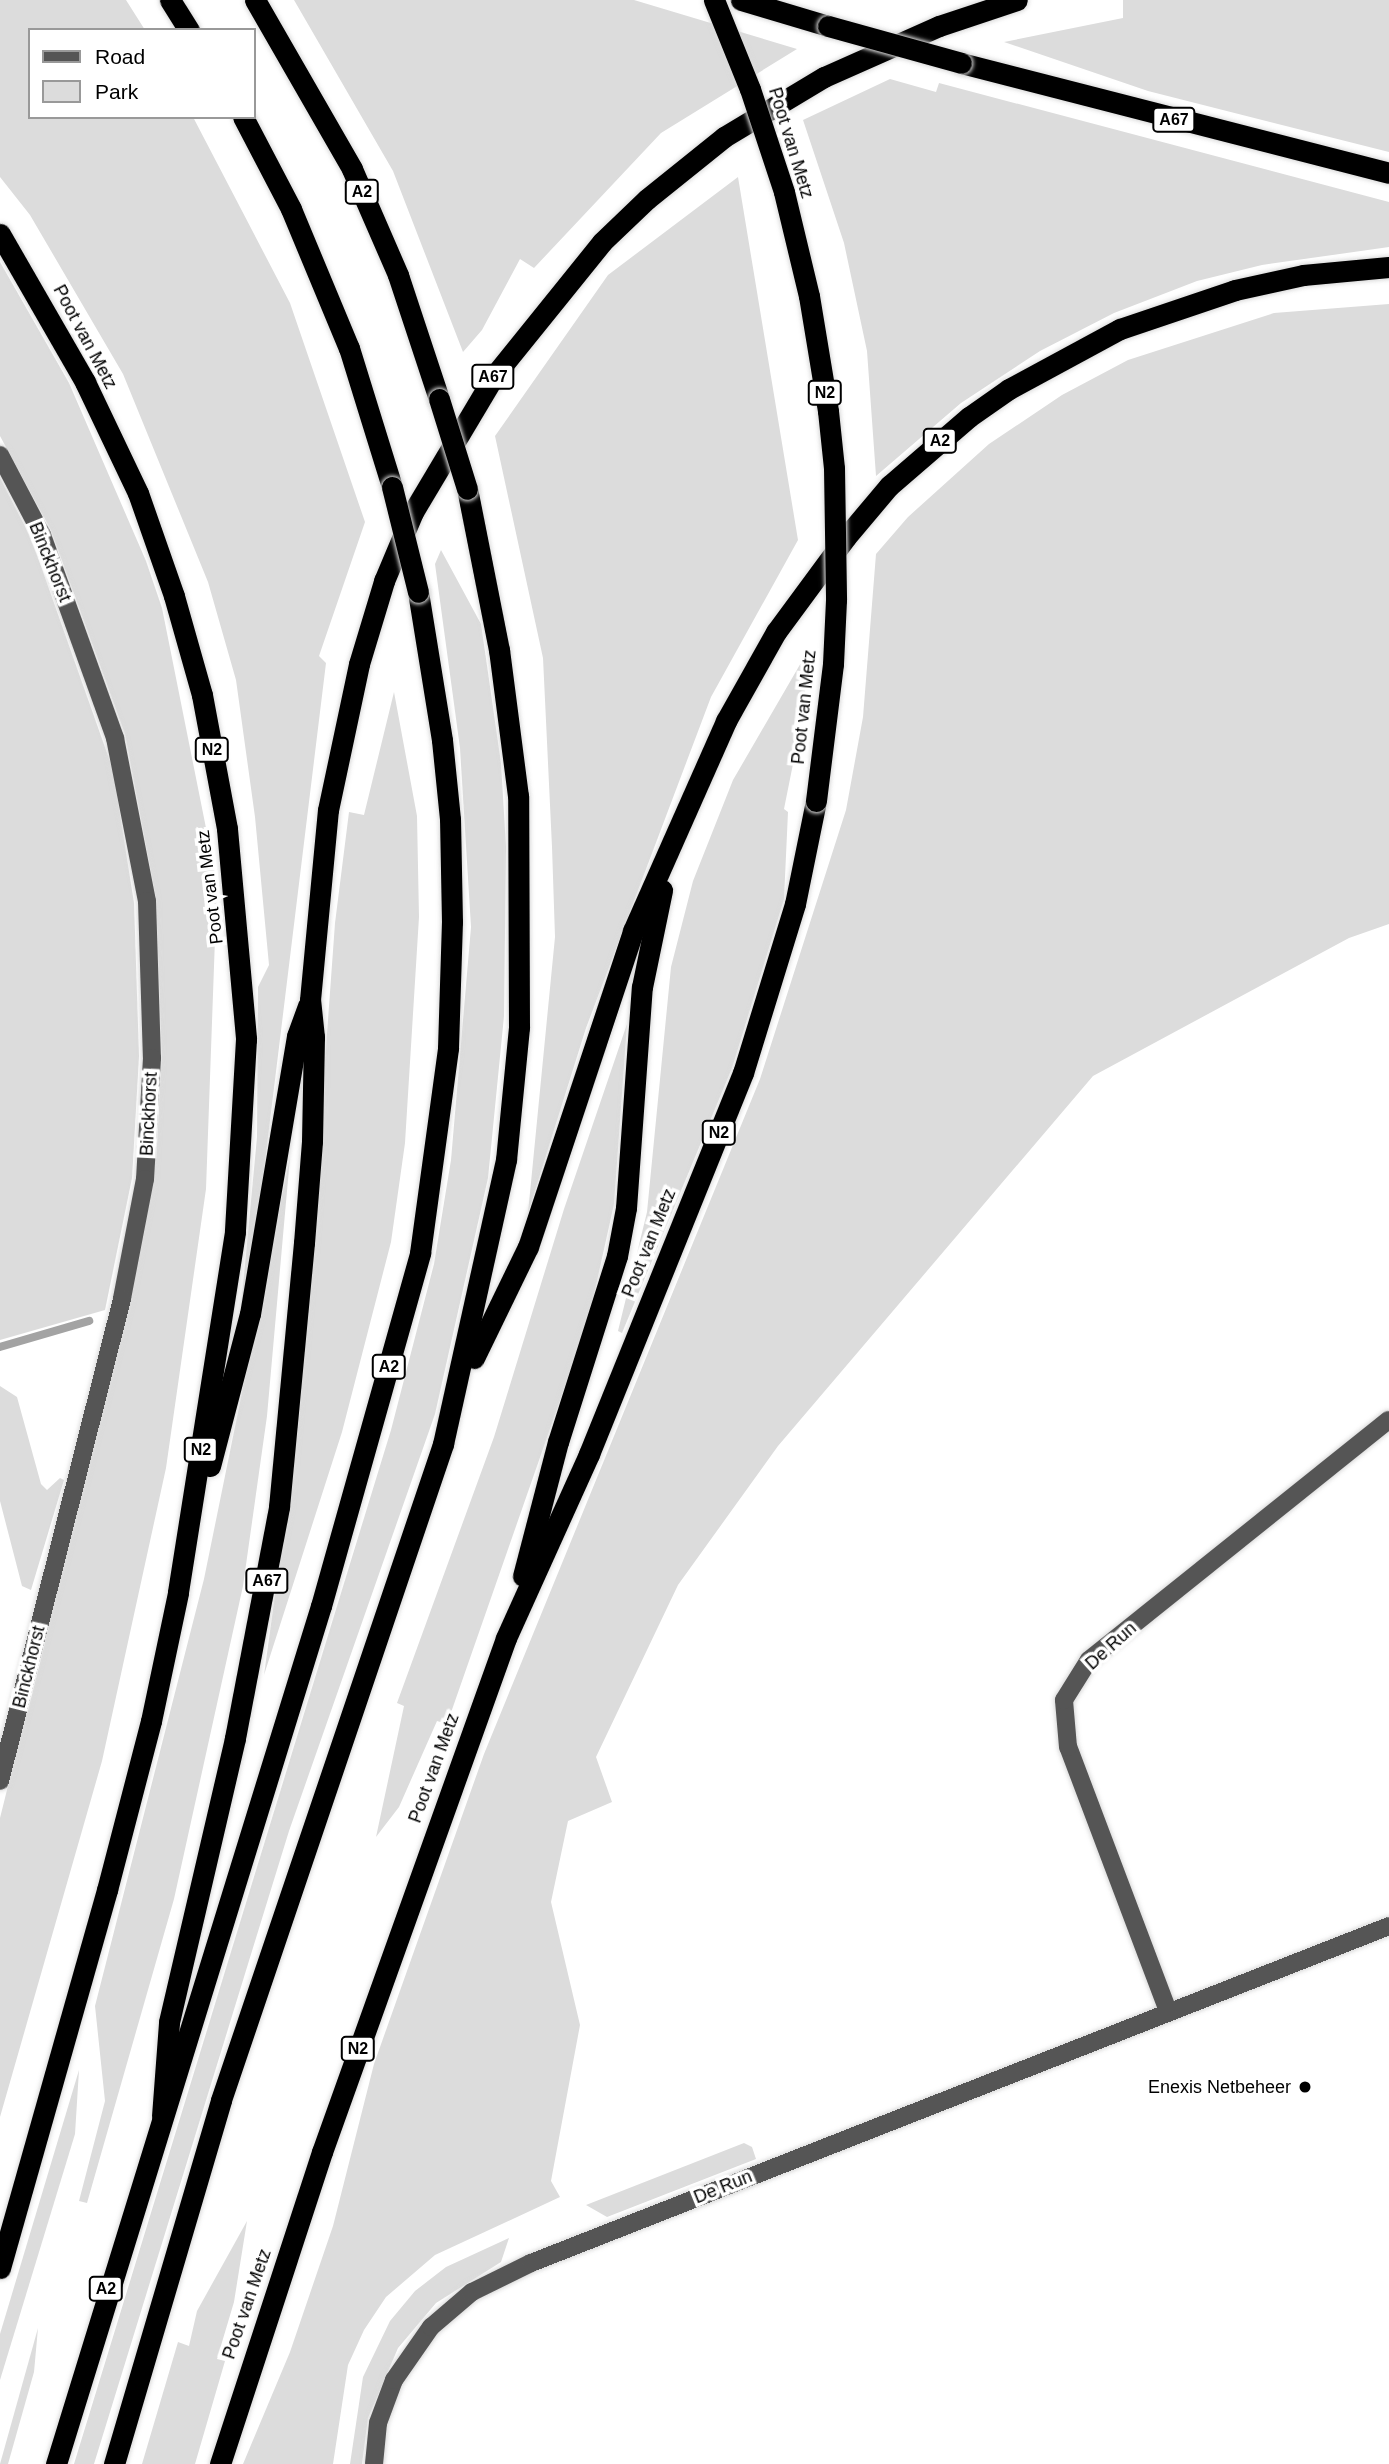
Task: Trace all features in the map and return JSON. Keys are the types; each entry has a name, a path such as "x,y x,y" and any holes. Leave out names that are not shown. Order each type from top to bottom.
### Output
{"highway":[{"path":"170,0 188,28"},
{"name":"A2","path":"114,2464 221,2100 460,1385 506,1160 519,1027 522,862 511,726 467,489 398,275 352,169 255,0"},
{"name":"Poot van Metz","path":"220,2464 322,2152 506,1638 589,1454 743,1073 796,904 816,801 835,613 835,494 828,411 809,296 784,192 750,89 714,0"},
{"name":"A67","path":"741,0 961,63 1389,173"},
{"name":"A67","path":"162,2116 169,2022 246,1686 279,1507 312,1141 314,1037 310,1000 328,810 370,628 413,512 494,376 602,242 724,136 848,66 939,26 1017,0"},
{"name":"A2","path":"56,2464 363,1465 422,1240 448,1048 452,922 443,754 418,592 392,487 349,348 291,209 244,119"},
{"name":"Poot van Metz","path":"0,234 85,382 138,493 202,695 227,829 246,1039 244,1137 236,1232 178,1593 151,1721 107,1890 0,2268"},
{"name":"A2","path":"460,1385 528,1247 633,931 726,721 776,632 889,486 969,417 1085,347 1161,312 1303,275 1389,267"},
{"name":"N2","path":"506,1638 558,1442 617,1256 626,1208 642,987 673,845"},
{"name":"A67","path":"178,1593 250,1314 297,1036 310,1000"}],"street":[{"name":"Binckhorst","path":"0,455 42,535 116,738 146,901 152,1058 145,1179 122,1299 0,1781"},
{"name":"De Run","path":"1168,2011 1068,1747 1064,1700 1089,1660 1389,1420"},
{"name":"De Run","path":"374,2464 378,2423 394,2380 431,2327 472,2291 531,2263 1389,1926"}],"green space":[{"path":"0,0 126,0 144,28 28,28 28,119 194,119 290,303 365,522 319,656 326,663 256,1235 241,1308 257,1137 258,987 269,965 255,817 236,680 208,582 123,374 30,215 0,177"},
{"path":"294,0 634,0 797,49 661,133 534,268 520,259 482,330 463,352 393,171"},
{"path":"1123,0 1389,0 1389,152 1148,91 1004,42 1123,18"},
{"path":"890,79 936,92 939,83 1389,202 1389,247 1262,265 1197,281 1114,313 1040,351 961,403 876,476 867,351 844,243 803,120"},
{"path":"738,177 798,540 711,697 586,1028 528,1213 555,937 552,847 543,658 495,436 608,275"},
{"path":"0,262 69,383 146,561 162,608 217,883 206,1189 166,1468 102,1761 0,2117 0,1818 126,1313 153,1182 162,1056 156,898 125,734 51,530 0,436"},
{"path":"1389,304 1389,924 1349,938 1093,1076 778,1446 678,1585 596,1757 612,1802 568,1821 551,1902 580,2025 551,2181 560,2197 435,2255 386,2297 364,2330 348,2365 333,2464 243,2464 290,2352 333,2226 374,2064 484,1754 760,1079 846,810 863,717 876,554 908,517 989,444 1062,395 1128,360 1274,313"},
{"path":"0,478 31,538 113,770 134,903 139,1056 132,1178 105,1310 0,1340"},
{"path":"441,550 481,624 501,763 506,847 504,1016 488,1178 435,1414 289,1831 94,2464 74,2464 391,1430 434,1264 451,1160 471,927 460,748 435,564"},
{"path":"809,649 803,714 784,809 788,812 784,899 732,1068 622,1333 618,1331 647,1212 671,967 693,881 733,780"},
{"path":"394,692 417,816 419,917 405,1143 391,1242 342,1432 264,1675 299,1421 335,923 349,812 364,815"},
{"path":"627,1024 614,1204 589,1317 447,1724 437,1721 399,1807 376,1837 404,1706 397,1703 494,1437 564,1209"},
{"path":"290,1157 267,1416 243,1586 174,1899 87,2203 79,2201 105,2101 95,2006 204,1579"},
{"path":"0,1386 17,1397 41,1484 47,1490 60,1478 64,1480 31,1590 22,1586 0,1501"},
{"path":"79,2070 75,2134 0,2380 0,2334"},
{"path":"744,2143 752,2147 756,2159 607,2217 586,2205"},
{"path":"247,2221 234,2302 217,2359 225,2361 195,2464 142,2464 178,2342 189,2346 197,2311"},
{"path":"509,2238 501,2262 436,2303 398,2348 368,2418 362,2464 350,2464 363,2377 390,2321 415,2291 446,2267"},
{"path":"38,2328 34,2372 8,2464 0,2464"}],"waterway":[{"path":"0,1347 89,1321"}],"place":[{"name":"Enexis Netbeheer","path":"1305,2087"}]}
